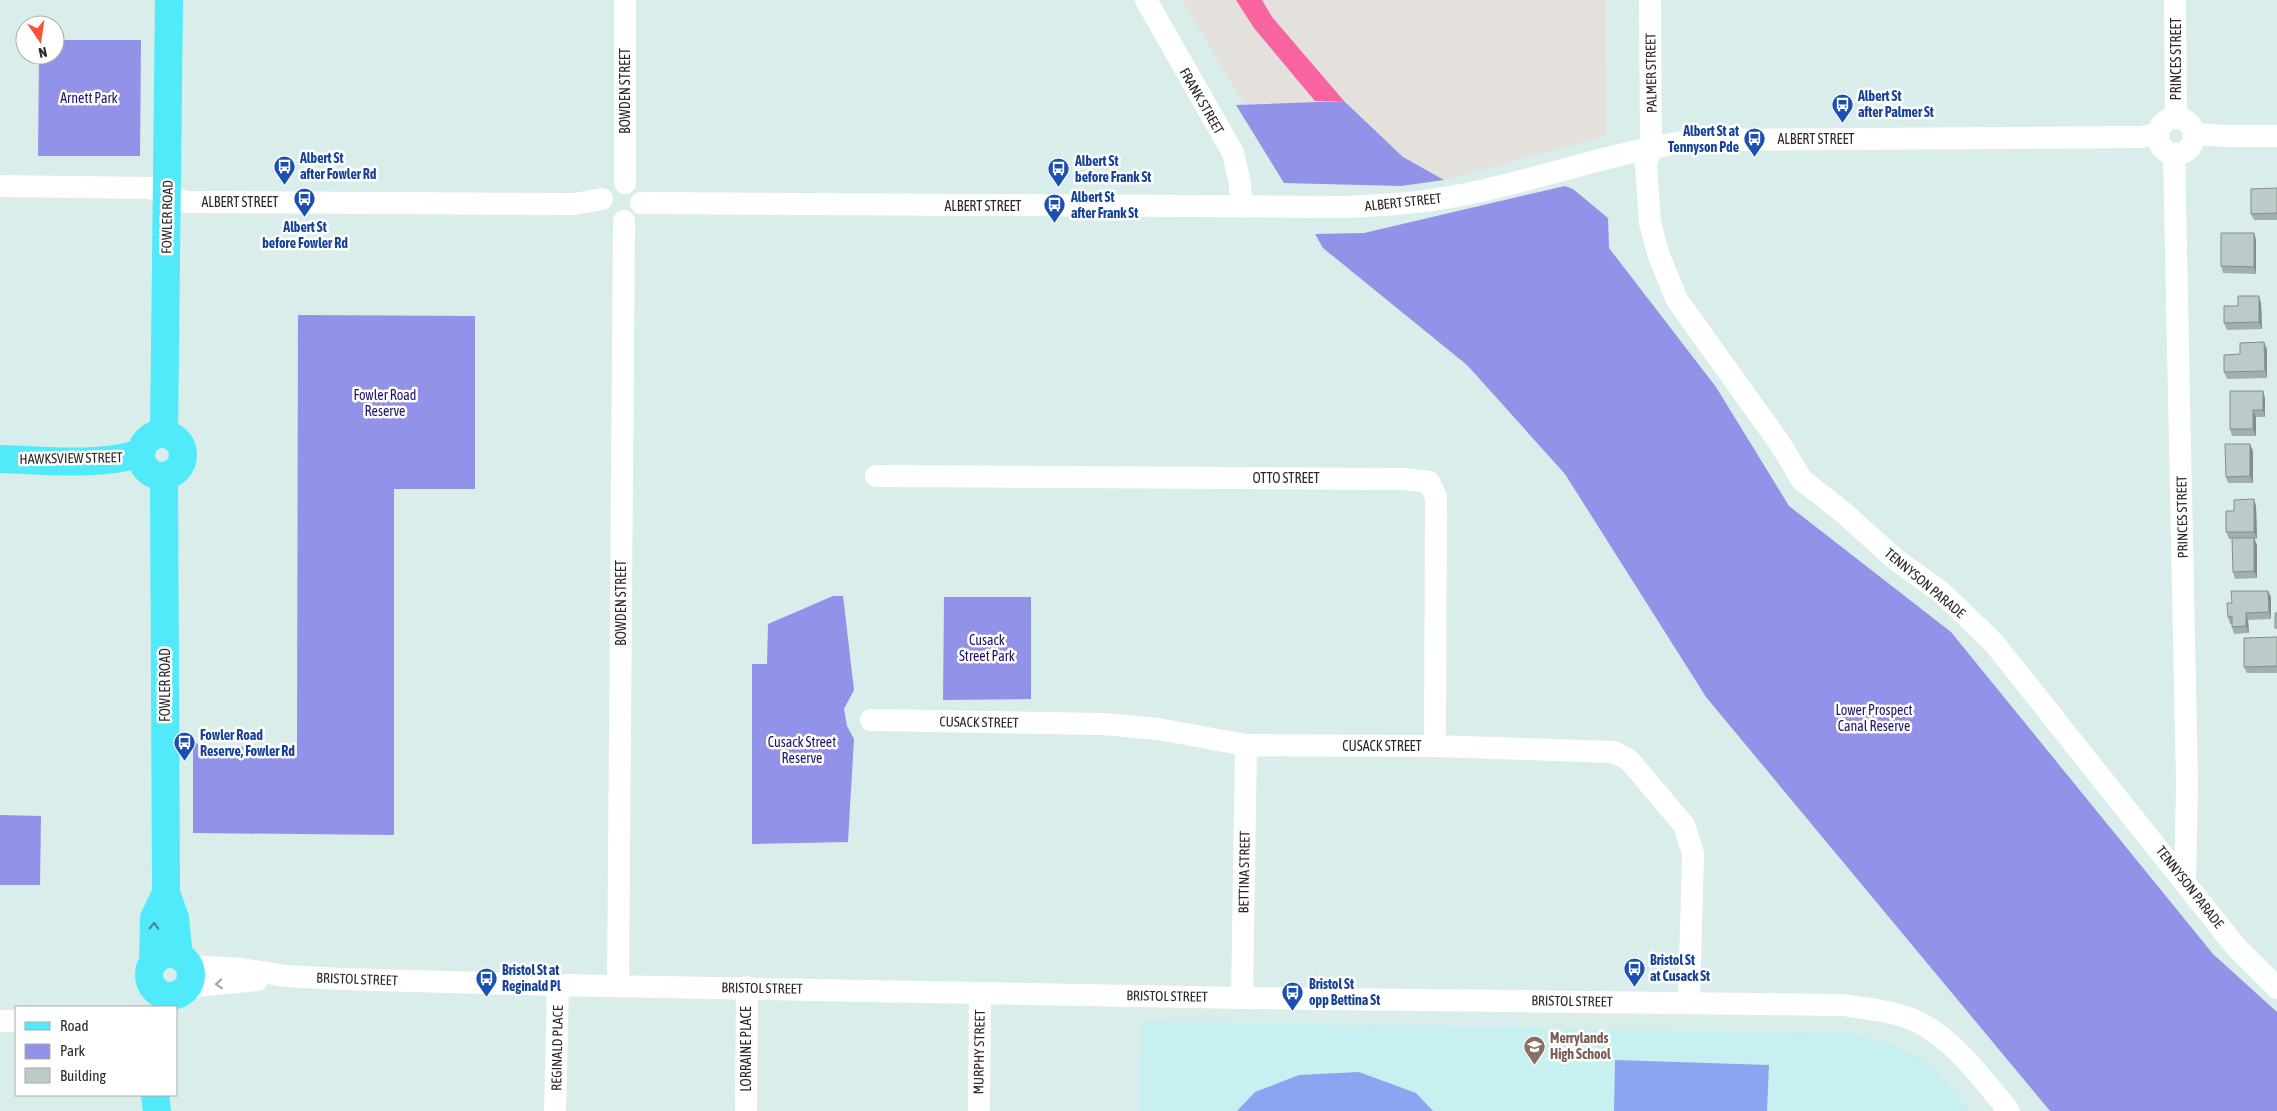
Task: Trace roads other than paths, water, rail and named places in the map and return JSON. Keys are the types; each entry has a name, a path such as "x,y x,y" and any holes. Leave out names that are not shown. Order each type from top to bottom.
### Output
{"main road":[{"name":"FOWLER ROAD","path":"164,434 169,0"},
{"path":"164,434 178,441 184,454 179,469 173,474 164,476 149,472 142,461 141,453 147,440 153,436 164,434"},
{"name":"HAWKSVIEW STREET","path":"0,459 98,460 125,458 141,453"},
{"name":"FOWLER ROAD","path":"164,476 166,893 154,918 171,984"},
{"path":"155,1096 157,1111"},
{"path":"169,1111 171,1096"}],"street":[{"name":"BOWDEN STREET","path":"625,0 625,183"},
{"name":"FRANK STREET","path":"1146,0 1233,153 1240,184 1241,207"},
{"name":"PALMER STREET","path":"1650,0 1651,147"},
{"name":"PRINCES STREET","path":"2175,0 2176,118"},
{"path":"2176,118 2187,122 2194,134 2193,140 2186,151 2174,154 2163,149 2158,134 2164,122 2176,118"},
{"name":"ALBERT STREET","path":"641,204 1347,207 1414,203 1463,195 1651,147 1698,140 2141,136 2158,134"},
{"path":"2194,134 2277,136"},
{"name":"TENNYSON PARADE","path":"1651,147 1646,164 1650,223 1658,256 1677,300 1779,442 1802,480 1895,559 1942,593 1993,642 2185,880 2236,947 2277,988"},
{"name":"PRINCES STREET","path":"2174,154 2187,781 2185,880"},
{"path":"625,183 639,192 641,204 636,215 624,221 617,221 606,213 602,199 610,186 625,183"},
{"name":"ALBERT STREET","path":"0,186 150,188 186,202 574,204 602,199"},
{"name":"BOWDEN STREET","path":"618,986 624,221"},
{"name":"OTTO STREET","path":"876,476 1394,479 1429,482 1436,497 1435,746"},
{"name":"CUSACK STREET","path":"872,720 1104,724 1158,729 1246,746 1435,746 1614,752 1629,760 1684,825 1693,853 1689,1002"},
{"name":"BETTINA STREET","path":"1242,998 1246,746"},
{"name":"BRISTOL STREET","path":"171,984 242,969 285,976 558,985 1242,998 1843,1005 1891,1012 1918,1022 1956,1050 2009,1111"},
{"name":"REGINALD PLACE","path":"555,1111 558,985"},
{"name":"LORRAINE PLACE","path":"746,1111 747,988"},
{"name":"MURPHY STREET","path":"979,1111 980,993"},
{"path":"0,1021 15,1021"}],"place":[{"name":"Albert St after Palmer St","path":"1842,123"},
{"name":"Albert St at Tennyson Pde","path":"1755,158"},
{"name":"Albert St after Fowler Rd","path":"284,185"},
{"name":"Albert St before Frank St","path":"1059,188"},
{"name":"Albert St before Fowler Rd","path":"305,218"},
{"name":"Albert St after Frank St","path":"1055,224"},
{"name":"Fowler Road Reserve, Fowler Rd","path":"184,762"},
{"name":"Bristol St at Cusack St","path":"1634,987"},
{"name":"Bristol St at Reginald Pl","path":"486,997"},
{"name":"Bristol St opp Bettina St","path":"1293,1011"},
{"name":"Merrylands High School","path":"1534,1065"}],"park label":[{"name":"Arnett Park","path":"89,98"},
{"name":"Fowler Road Reserve","path":"385,404"},
{"name":"Cusack Street Park","path":"987,648"},
{"name":"Lower Prospect Canal Reserve","path":"1874,718"},
{"name":"Cusack Street Reserve","path":"802,750"}]}
